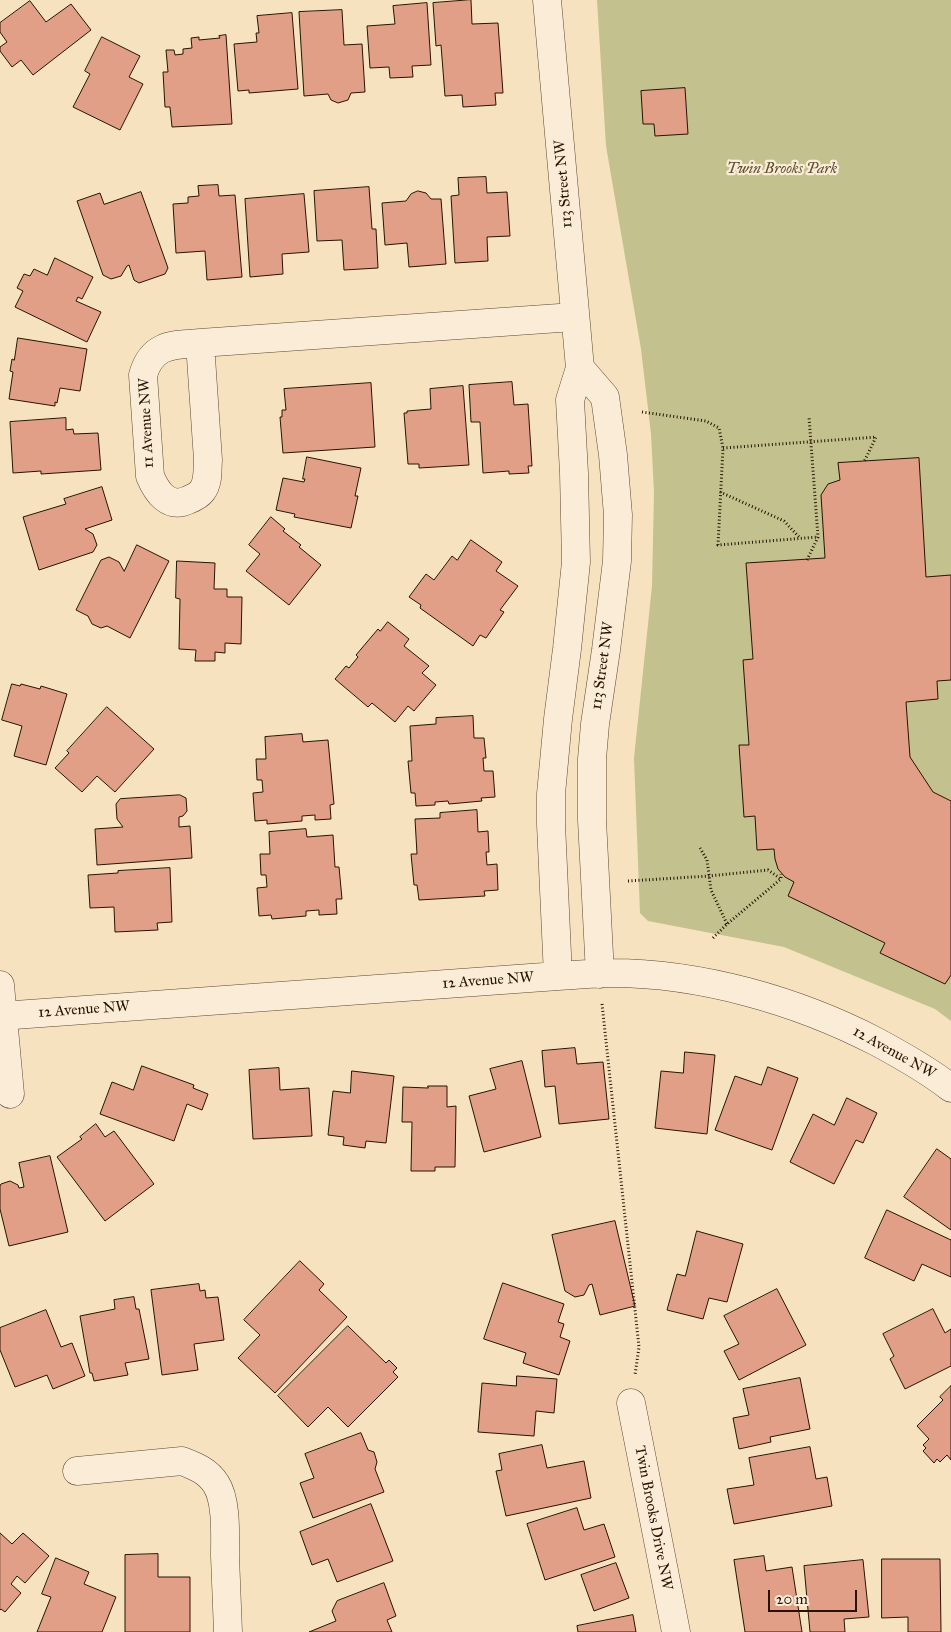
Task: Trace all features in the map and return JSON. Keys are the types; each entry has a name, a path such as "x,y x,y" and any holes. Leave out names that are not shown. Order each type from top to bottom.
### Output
{"street":[{"name":"113 Street NW","path":"547,0 580,368 570,400 576,562 551,794 558,976"},
{"name":"11 Avenue NW","path":"200,343 208,460 207,479 202,490 193,498 183,502 172,502 163,498 155,488 150,476 143,375 146,364 152,354 164,347 200,343 574,317"},
{"name":"113 Street NW","path":"580,368 605,397 613,455 618,515 617,561 592,759 592,820 600,974"},
{"name":"12 Avenue NW","path":"1,1016 558,976 600,974 652,976 688,980 782,1001 817,1014 860,1033 900,1054 937,1076 951,1088"},
{"path":"0,985 1,1016 10,1094"},
{"name":"Twin Brooks Drive NW","path":"631,1403 676,1632"},
{"path":"78,1471 182,1461 208,1474 217,1485 222,1502 228,1632"}],"path":[{"path":"642,412 706,421 719,428 723,448 718,545 818,537"},
{"path":"807,560 818,537 809,416"},
{"path":"723,448 876,437 864,462"},
{"path":"720,492 784,521 800,538"},
{"path":"700,848 707,860 711,890 727,924"},
{"path":"628,881 768,870 781,879"},
{"path":"781,874 781,879"},
{"path":"713,938 781,879"},
{"path":"602,1004 639,1347 631,1403"}],"green space":[{"name":"Twin Brooks Park","path":"597,0 951,0 951,1021 935,1009 784,947 648,921 640,913 634,758 652,586 654,492 651,434 641,349 606,146"}],"building":[{"path":"471,0 472,24 498,23 503,93 495,93 496,105 463,107 462,95 445,96 441,45 436,46 433,3"},
{"path":"30,1 46,22 71,4 91,30 33,75 21,60 12,67 0,51 0,47 7,42 0,32 0,23"},
{"path":"427,3 431,65 412,66 413,77 390,78 389,67 370,68 367,26 395,24 393,6"},
{"path":"342,10 344,45 362,44 365,92 351,93 348,100 338,103 331,100 328,94 304,96 299,12"},
{"path":"292,13 298,89 249,93 249,90 238,91 234,44 257,42 256,33 259,33 257,16"},
{"path":"226,35 232,124 172,127 170,107 165,107 163,72 168,72 166,50 174,50 175,55 183,54 183,49 192,48 191,38 199,37 199,40 220,38 219,36"},
{"path":"102,37 140,56 129,77 143,84 120,130 73,107 90,74 85,71"},
{"path":"685,88 688,134 655,136 654,124 643,124 641,91"},
{"path":"486,177 487,193 507,192 510,236 487,237 488,261 455,263 451,196 459,195 458,178"},
{"path":"218,185 219,196 235,195 242,277 207,280 205,251 176,253 173,204 188,203 188,197 199,196 198,186"},
{"path":"369,187 372,229 376,229 378,268 344,270 342,240 317,241 314,191"},
{"path":"418,191 426,193 431,199 441,199 446,264 409,267 407,243 385,245 382,203 406,201 411,194"},
{"path":"141,192 168,268 165,274 139,283 134,280 129,265 121,276 111,279 103,275 77,201 100,193 104,204"},
{"path":"304,194 309,252 282,254 283,274 250,277 245,199"},
{"path":"55,258 93,277 82,299 78,297 76,301 101,312 87,342 15,307 23,291 17,288 24,274 30,276 34,269 47,275"},
{"path":"18,338 87,349 80,391 60,388 55,406 9,399 13,372 10,371"},
{"path":"512,382 514,405 528,404 532,466 528,466 529,473 509,474 509,471 483,473 480,422 471,422 469,385"},
{"path":"371,383 375,447 283,453 280,417 282,417 282,410 286,410 284,389"},
{"path":"463,386 469,465 419,468 419,464 408,464 404,413 407,413 407,411 431,409 430,389"},
{"path":"66,418 66,430 73,429 74,434 98,433 101,470 41,474 41,471 13,473 10,422"},
{"path":"307,457 361,468 355,496 358,496 351,528 294,517 295,514 276,510 283,478 304,482"},
{"path":"919,458 926,577 951,575 951,680 937,681 938,699 906,702 910,757 933,792 951,801 951,975 945,984 880,953 885,943 788,896 794,882 785,877 778,869 774,849 757,850 755,816 744,817 739,745 749,745 743,660 753,659 746,563 825,558 821,495 828,484 840,480 838,463"},
{"path":"102,487 112,520 85,529 93,534 97,545 93,552 39,570 23,517 66,504 64,499"},
{"path":"271,517 285,529 283,531 301,545 299,547 321,565 289,605 246,571 260,554 249,545"},
{"path":"471,540 502,562 496,571 518,586 500,610 504,612 486,638 480,635 473,646 420,608 421,605 409,597 426,574 434,580 452,556 457,560"},
{"path":"137,545 169,561 130,638 107,626 101,628 92,624 88,616 76,610 101,560 109,557 119,562 124,571"},
{"path":"177,561 215,563 214,589 227,589 227,597 242,597 241,644 225,643 225,653 215,652 215,661 195,661 196,650 179,649 180,599 176,598"},
{"path":"388,622 409,639 404,646 429,666 422,673 436,685 414,711 408,706 395,722 372,703 368,707 335,679 346,666 349,668 358,657 356,655 378,629 380,631"},
{"path":"12,684 20,686 21,684 40,689 41,686 67,694 46,765 14,756 22,726 2,720"},
{"path":"107,707 154,749 115,792 97,776 82,792 55,768 69,753 67,751"},
{"path":"473,716 474,738 484,738 486,758 483,758 484,771 493,771 495,797 481,798 482,801 449,804 448,801 435,802 435,805 416,806 415,793 411,793 408,761 412,761 410,726 436,724 436,718"},
{"path":"302,734 303,742 328,740 334,804 330,805 331,819 315,820 315,815 302,816 302,821 267,824 267,820 255,821 253,793 263,792 262,780 257,780 256,759 266,759 265,737"},
{"path":"180,795 186,798 187,811 183,816 179,817 179,827 190,826 192,858 97,865 95,829 123,827 117,819 116,804 120,799"},
{"path":"477,810 478,832 488,831 489,852 486,852 487,865 497,864 498,890 484,891 485,896 419,900 417,885 414,885 411,854 417,854 415,819 440,818 440,813"},
{"path":"306,829 307,837 333,835 335,867 339,867 342,899 336,899 337,914 319,915 319,910 306,911 306,916 272,919 271,915 259,916 257,888 267,887 266,875 261,875 260,854 270,854 269,832"},
{"path":"170,868 172,922 157,923 158,930 115,932 114,907 90,908 88,875"},
{"path":"575,1048 577,1064 603,1062 609,1119 559,1124 555,1086 545,1087 542,1051"},
{"path":"685,1052 715,1055 707,1134 655,1128 661,1071 683,1073"},
{"path":"522,1061 541,1137 484,1152 469,1096 496,1089 490,1069"},
{"path":"142,1066 194,1085 193,1088 208,1094 202,1110 187,1104 174,1141 100,1114 112,1082 133,1090"},
{"path":"768,1067 798,1078 772,1150 715,1130 735,1076 761,1085"},
{"path":"279,1068 280,1090 309,1088 312,1136 253,1139 249,1070"},
{"path":"352,1071 394,1076 386,1143 366,1141 365,1148 343,1145 344,1137 328,1135 333,1091 350,1093"},
{"path":"428,1086 447,1086 447,1107 456,1106 455,1167 435,1167 435,1171 411,1171 412,1122 402,1122 403,1087 428,1088"},
{"path":"847,1098 877,1113 863,1143 856,1140 834,1184 790,1162 813,1114 834,1125"},
{"path":"96,1124 105,1137 114,1131 154,1184 105,1221 57,1157 82,1139 80,1137"},
{"path":"937,1149 951,1159 951,1230 904,1197"},
{"path":"50,1156 68,1232 9,1246 0,1209 0,1186 10,1181 18,1185 19,1188 24,1187 19,1163"},
{"path":"887,1210 951,1240 951,1277 922,1264 914,1281 865,1258"},
{"path":"615,1221 635,1306 600,1315 592,1284 589,1285 584,1295 575,1297 565,1291 552,1235"},
{"path":"697,1231 743,1244 727,1302 709,1298 703,1319 667,1310 677,1274 685,1276"},
{"path":"300,1261 324,1284 319,1290 347,1317 275,1393 238,1358 260,1335 244,1320"},
{"path":"503,1283 564,1304 558,1322 564,1324 560,1337 570,1341 559,1375 523,1363 526,1353 484,1339"},
{"path":"199,1284 200,1291 205,1290 206,1298 218,1297 224,1340 194,1344 198,1370 162,1375 151,1290"},
{"path":"777,1289 806,1345 739,1380 724,1351 739,1344 724,1316"},
{"path":"134,1297 136,1309 139,1309 149,1359 125,1363 128,1375 94,1381 92,1373 90,1373 80,1316 115,1309 114,1300"},
{"path":"933,1309 945,1333 951,1329 951,1366 905,1389 890,1359 894,1356 883,1334"},
{"path":"46,1310 61,1347 72,1343 85,1376 53,1389 47,1375 15,1387 0,1350 0,1328"},
{"path":"348,1326 386,1363 389,1360 397,1368 393,1372 398,1377 348,1427 328,1407 308,1427 278,1396"},
{"path":"517,1376 557,1379 554,1413 536,1411 534,1436 478,1432 482,1383 516,1386"},
{"path":"800,1378 810,1429 770,1437 771,1442 739,1449 733,1418 749,1415 743,1389"},
{"path":"951,1386 951,1460 947,1455 940,1462 937,1459 934,1463 923,1451 926,1448 923,1445 929,1439 917,1426 943,1400 940,1397"},
{"path":"361,1433 368,1450 374,1452 377,1462 375,1469 384,1492 313,1518 300,1483 314,1478 305,1454"},
{"path":"542,1445 547,1468 584,1461 591,1498 506,1516 496,1471 502,1470 499,1454"},
{"path":"810,1447 816,1479 827,1477 832,1506 734,1524 727,1489 754,1485 749,1458"},
{"path":"371,1504 393,1561 337,1582 328,1559 312,1565 300,1532"},
{"path":"577,1508 584,1530 604,1524 615,1557 545,1580 527,1524"},
{"path":"0,1533 12,1544 23,1533 49,1556 25,1583 17,1576 11,1584 21,1593 5,1612 0,1610"},
{"path":"158,1554 158,1577 190,1577 190,1632 125,1632 125,1555"},
{"path":"764,1556 766,1571 792,1567 802,1632 745,1632 734,1560"},
{"path":"56,1558 89,1572 84,1584 116,1597 102,1632 37,1632 51,1597 42,1594"},
{"path":"882,1559 940,1559 941,1632 908,1632 908,1617 882,1618"},
{"path":"863,1560 869,1617 844,1619 845,1632 810,1632 804,1566"},
{"path":"616,1563 629,1598 594,1611 581,1575"},
{"path":"384,1583 396,1616 387,1620 392,1632 309,1632 336,1621 332,1611 337,1601"},
{"path":"633,1615 636,1632 578,1632 577,1626"}]}
